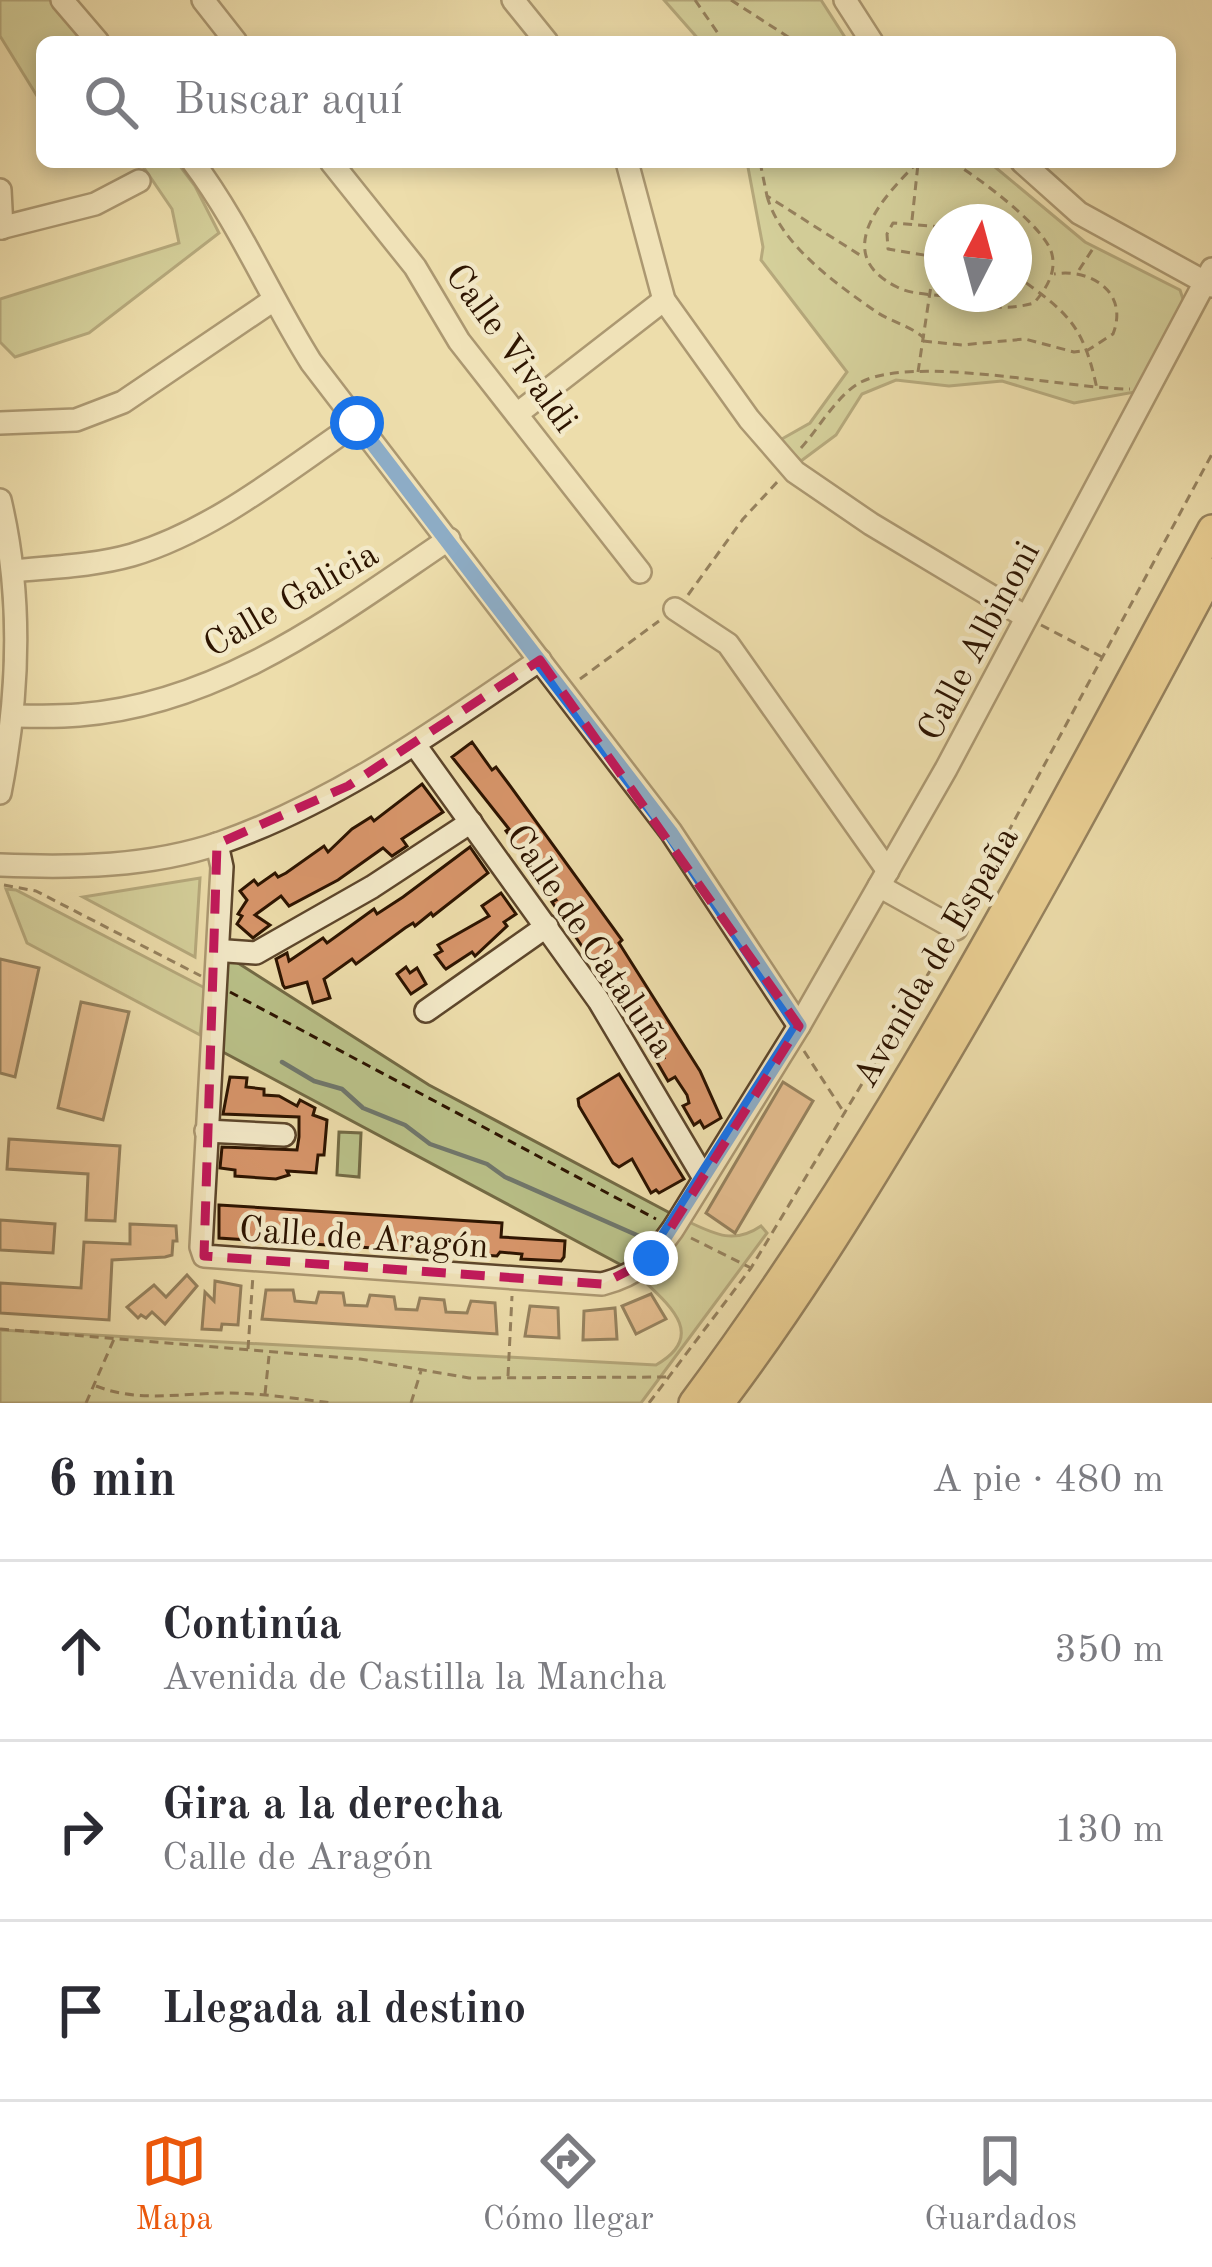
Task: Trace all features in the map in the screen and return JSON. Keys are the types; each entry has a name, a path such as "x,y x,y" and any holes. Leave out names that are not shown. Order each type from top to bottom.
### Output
{"main road":[{"name":"Avenida de España","path":"693,1403 758,1317 813,1232 1001,918 1212,529"},
{"name":"Avenida de España","path":"720,1403 779,1326 844,1224 1020,931 1212,572"}],"street":[{"path":"62,0 93,36"},
{"path":"202,0 231,36"},
{"path":"513,0 542,36"},
{"path":"845,0 868,36"},
{"path":"198,168 310,362 670,832 796,1030"},
{"name":"Calle Vivaldi","path":"336,168 415,268 459,341 640,572"},
{"path":"629,168 664,300 749,418 795,472 1026,617"},
{"path":"1029,168 1078,213 1210,279"},
{"path":"0,190 1,228 95,204 139,181"},
{"name":"Calle Albinoni","path":"796,1030 1210,279"},
{"path":"518,414 664,300"},
{"path":"0,423 76,421 123,402 272,301"},
{"path":"13,571 83,565 134,554 183,535 357,423"},
{"path":"0,793 4,746 14,716 17,651 13,571 2,513"},
{"name":"Calle Galicia","path":"14,716 82,715 214,683 286,647 449,539"},
{"path":"675,609 728,644 883,878 956,929"},
{"path":"3,866 77,867 217,844 286,817 415,745 540,660"},
{"name":"Calle de Cataluña","path":"415,745 611,1021 704,1178"},
{"path":"227,951 256,953 372,887 471,822"},
{"name":"Calle de Aragón","path":"217,844 222,867 201,1247 204,1256 212,1259 602,1284 630,1277 674,1229 796,1030"},
{"path":"426,1011 547,926"},
{"path":"206,1131 284,1135"}],"path":[{"path":"695,0 720,36"},
{"path":"731,0 787,36"},
{"path":"761,168 772,214 792,241 879,314 909,325 924,339 962,345 1025,339 1074,352 1088,350 1113,334 1117,303 1101,284 1078,272 1051,275"},
{"path":"913,168 866,230 862,247 871,271 901,290 924,293"},
{"path":"911,223 917,168"},
{"path":"959,168 1040,236 1053,255 1051,275 1032,304"},
{"path":"767,196 866,259"},
{"path":"924,225 893,223 888,249 924,255"},
{"path":"1078,272 1094,247"},
{"path":"1032,287 1075,323 1088,350 1097,389"},
{"path":"918,372 929,312"},
{"path":"801,448 850,388 890,371 1002,374 1097,389 1147,389"},
{"path":"564,691 675,609 789,465"},
{"path":"1026,617 1104,657"},
{"path":"3,866 4,886 36,891 751,1268"},
{"path":"796,1030 845,1115"},
{"path":"248,1351 254,1262"},
{"path":"508,1378 513,1279"},
{"path":"0,1329 269,1356 360,1359 469,1378 670,1377"},
{"path":"86,1403 114,1339"},
{"path":"265,1396 269,1356"},
{"path":"411,1403 422,1369"},
{"path":"96,1386 141,1400 227,1393 332,1403"}],"highlighted area":[{"path":"540,660 799,1026 651,1259 602,1284 204,1256 217,844 348,786"}],"green space":[{"path":"0,0 50,0 78,36 36,36 36,94 0,36"},
{"path":"664,0 821,0 844,36 696,36"},
{"path":"144,168 182,168 219,233 89,333 15,357 0,342 0,299 179,243 172,209"},
{"path":"748,168 996,168 1085,242 1180,290 1184,302 1135,392 1074,403 1002,381 949,386 896,380 862,394 836,435 801,461 780,440 810,423 847,372 761,260 763,247"},
{"path":"200,878 195,957 83,897"},
{"path":"6,889 205,988 200,1035 27,943"},
{"path":"227,956 429,1085 670,1213 645,1249 625,1267 221,1051"},
{"path":"339,1132 361,1133 359,1177 337,1175"},
{"path":"689,1222 725,1236 743,1235 761,1226 767,1233 641,1403 0,1403 0,1330 656,1365 679,1344 681,1333 673,1312 644,1281"}],"building":[{"path":"472,742 492,770 496,767 622,940 619,943 700,1071 721,1118 704,1128 700,1121 694,1125 683,1106 689,1103 687,1095 675,1077 668,1081 657,1062 664,1058 648,1032 641,1036 635,1027 632,1022 639,1018 621,989 614,994 605,980 612,976 599,956 592,961 552,902 556,900 506,831 509,829 452,757"},
{"path":"422,784 443,812 402,839 407,846 392,856 383,848 338,880 289,906 281,896 255,915 270,925 253,938 237,924 247,900 240,891 254,880 258,885 275,873 278,877 324,846 328,852 352,829 371,817 374,821"},
{"path":"470,847 488,873 433,916 413,923 356,964 352,959 324,979 330,998 313,1003 307,982 285,988 276,959 287,953 289,961 323,938 327,943 374,909 377,914 403,897"},
{"path":"501,893 516,914 475,956 472,952 446,969 435,955 442,951 438,945 489,916 482,906"},
{"path":"0,959 39,968 15,1077 0,1073"},
{"path":"406,967 410,973 417,968 426,984 411,994 397,974"},
{"path":"81,1002 129,1012 103,1120 58,1108"},
{"path":"619,1074 684,1179 659,1193 651,1193 632,1159 619,1167 613,1163 579,1106 578,1099"},
{"path":"230,1077 247,1078 246,1087 264,1089 264,1095 279,1096 297,1106 300,1100 315,1108 313,1115 327,1120 324,1155 318,1155 316,1173 287,1171 289,1175 276,1179 235,1176 235,1170 220,1168 222,1147 297,1150 299,1137 299,1117 223,1114"},
{"path":"783,1082 813,1101 735,1233 706,1213"},
{"path":"9,1139 120,1146 115,1221 86,1220 88,1174 7,1169"},
{"path":"219,1205 502,1223 501,1237 565,1241 564,1257 561,1261 521,1259 522,1254 500,1252 497,1256 219,1238"},
{"path":"0,1220 55,1224 53,1253 0,1250"},
{"path":"130,1224 176,1226 177,1241 173,1241 172,1255 112,1260 109,1320 0,1313 0,1283 81,1288 84,1242 130,1244"},
{"path":"187,1275 197,1286 165,1324 152,1312 138,1318 127,1307 154,1285 166,1297"},
{"path":"215,1281 241,1286 238,1325 202,1329 205,1292 214,1301"},
{"path":"266,1290 293,1290 295,1301 316,1303 319,1292 343,1293 345,1305 367,1306 370,1295 394,1297 396,1309 417,1310 420,1298 444,1300 446,1312 467,1313 471,1301 495,1303 497,1334 262,1319"},
{"path":"651,1294 666,1319 636,1334 622,1306"},
{"path":"530,1306 558,1308 559,1338 525,1336"},
{"path":"615,1308 617,1339 583,1340 584,1311"}],"waterway":[{"path":"282,1062 314,1081 342,1089 363,1108 405,1125 430,1144 487,1164 505,1177 648,1240"}],"route":[{"path":"357,423 670,832 799,1026 674,1229 651,1258"}]}
